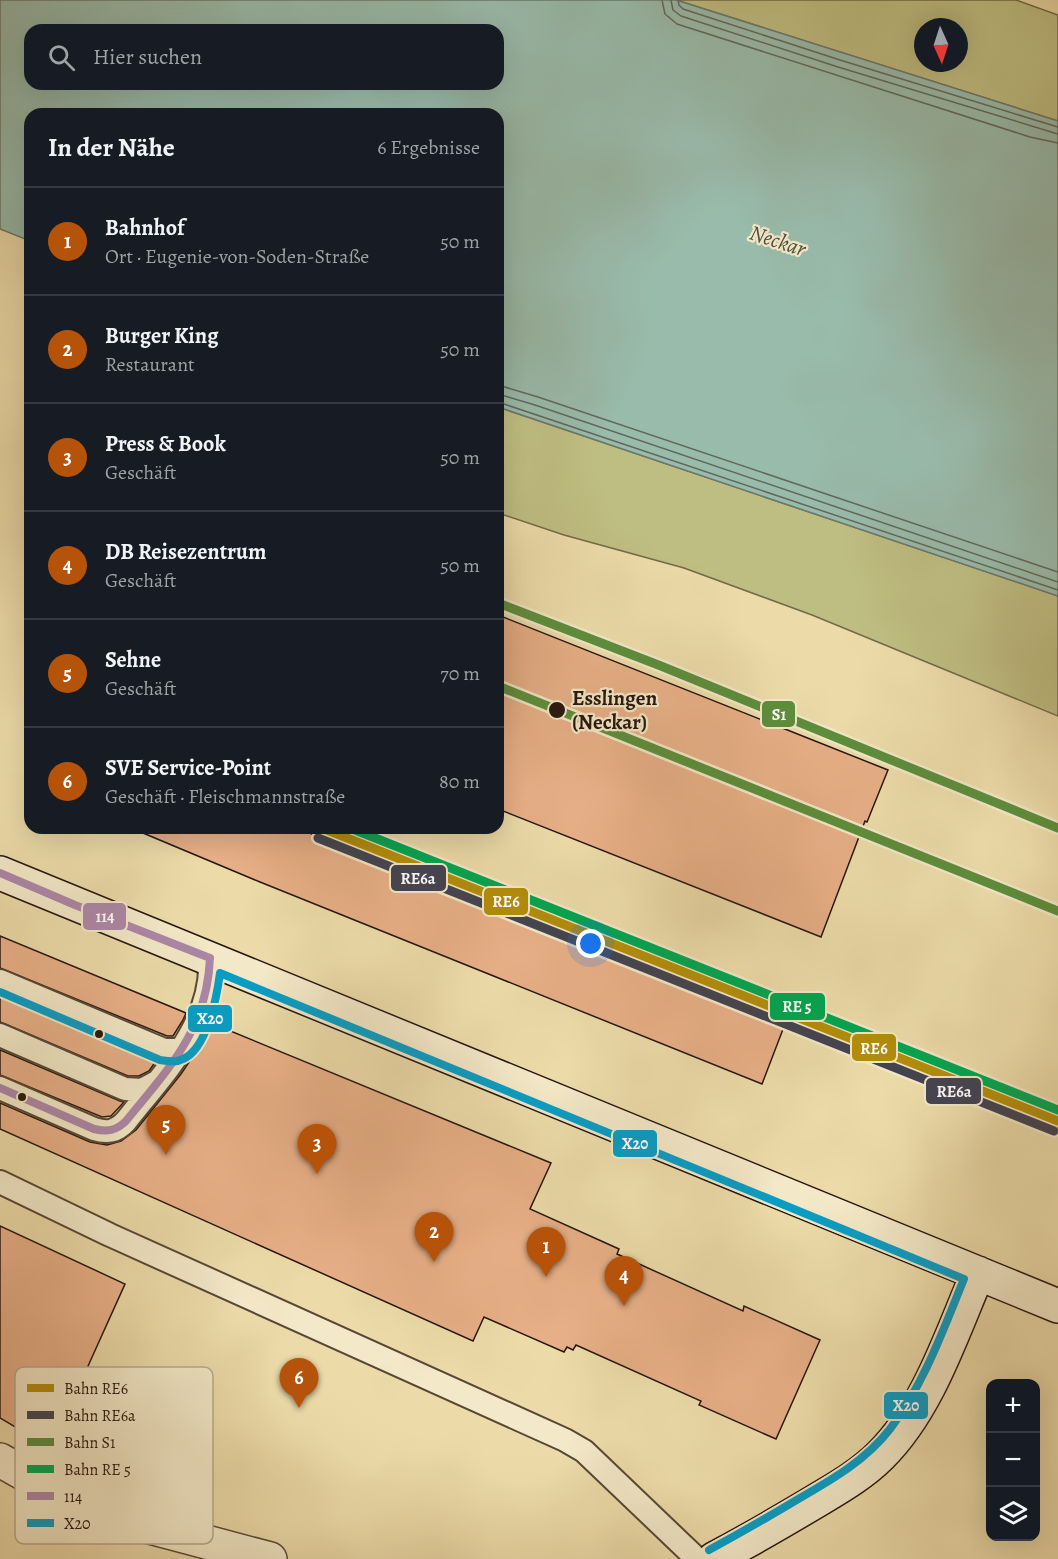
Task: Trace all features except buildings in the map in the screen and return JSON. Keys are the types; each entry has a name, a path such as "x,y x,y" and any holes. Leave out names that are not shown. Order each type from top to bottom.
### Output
{"main road":[{"path":"0,873 1058,1306"},
{"path":"714,1559 769,1530 852,1479 880,1457 906,1426 923,1396 978,1273"},
{"path":"0,1460 15,1468"},
{"path":"213,1544 270,1559"}],"lane":[{"path":"0,1088 94,1128 108,1132 121,1127 191,1034 206,995 210,977 210,958"},
{"path":"0,981 164,1050 177,1050 183,1047"},
{"path":"0,1035 125,1089 142,1090 155,1083"},
{"path":"0,1182 110,1235 564,1440 584,1451 697,1559"}],"shaded area":[{"path":"676,0 1016,0 1058,15 1058,121"},
{"path":"504,409 1058,596 1058,716 812,615 684,568 564,535 504,515"}],"water":[{"name":"Neckar","path":"0,0 676,0 1058,121 1058,596 504,409 504,108 24,108 24,239 0,229"}],"rail line":[{"name":"S1","path":"504,605 661,666 1058,828"},
{"name":"S1","path":"504,688 1058,911"},
{"name":"RE6","path":"337,834 1058,1121"},
{"name":"RE6a","path":"318,838 1054,1131"}],"transit line":[{"path":"365,834 1058,1110"},
{"name":"114","path":"0,873 210,958"},
{"name":"114","path":"0,1088 94,1129 107,1130 119,1127 157,1083 183,1047 202,1006 210,958"},
{"name":"X20","path":"0,992 160,1060 175,1061 183,1059 198,1045 213,1008 220,973 964,1279 923,1375 902,1412 881,1440 837,1476 709,1550"}],"place":[{"name":"Esslingen (Neckar)","path":"557,710"},
{"name":"Sehne","path":"166,1155"},
{"name":"Press & Book","path":"317,1174"},
{"name":"Burger King","path":"434,1262"},
{"name":"Bahnhof","path":"546,1277"},
{"name":"DB Reisezentrum","path":"624,1306"},
{"name":"SVE Service-Point","path":"299,1408"}]}
